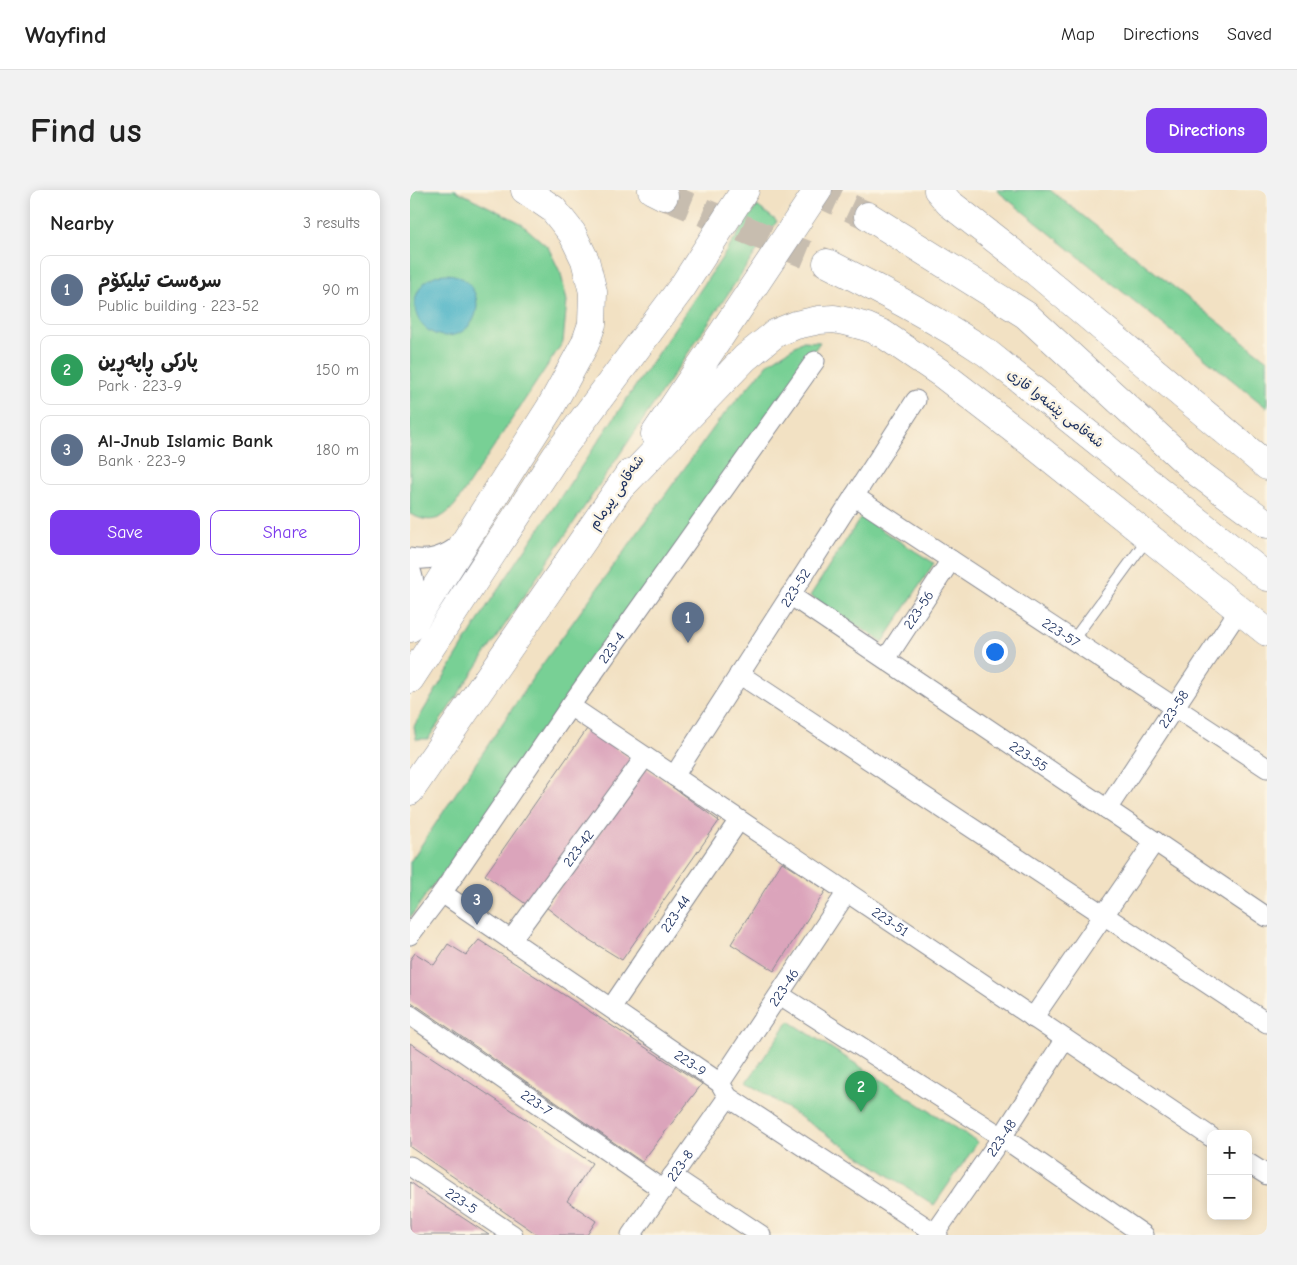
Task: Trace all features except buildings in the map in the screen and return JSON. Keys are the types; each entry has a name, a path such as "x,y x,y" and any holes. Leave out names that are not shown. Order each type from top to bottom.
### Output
{"highway":[{"path":"410,627 550,408 585,344 592,324 593,292 585,260 572,232 553,209 525,190"},
{"path":"410,679 556,456 683,286 744,190"},
{"name":"شەقامی پیرمام","path":"410,791 619,489 818,190"},
{"path":"938,190 949,203 1017,256 1267,466"},
{"path":"868,216 1026,315 1198,473 1267,524"},
{"name":"شەقامی پێشەوا قازی","path":"827,263 928,316 987,353 1267,578"},
{"path":"619,489 745,358 776,333 796,325 834,319 866,327 884,334 913,353 987,407 1267,632"},
{"path":"410,768 422,765 435,754"}],"street":[{"name":"223-4","path":"410,936 442,893 570,706 815,361"},
{"name":"223-52","path":"674,776 916,400"},
{"name":"223-57","path":"854,496 1267,768"},
{"path":"410,558 421,560 440,556 455,548 467,538"},
{"name":"223-56","path":"886,659 952,560"},
{"path":"410,568 415,590 416,608 410,627"},
{"name":"223-55","path":"790,595 1267,916"},
{"name":"223-58","path":"1107,809 1239,610"},
{"path":"739,674 1267,1023"},
{"name":"223-51","path":"570,706 1207,1134"},
{"name":"223-42","path":"512,940 645,756"},
{"name":"223-44","path":"611,1008 739,820"},
{"path":"1033,1018 1155,841"},
{"name":"223-46","path":"724,1090 780,995 846,892"},
{"name":"223-9","path":"442,893 611,1008 724,1090 937,1234"},
{"path":"780,995 1002,1137 1144,1235"},
{"name":"223-7","path":"410,1015 668,1183 761,1235"},
{"name":"223-48","path":"937,1234 1065,1039"},
{"name":"223-8","path":"631,1235 668,1183 724,1090"},
{"name":"223-5","path":"410,1166 513,1235"},
{"path":"1252,1166 1267,1175"}],"lane":[{"path":"1072,640 1148,537"}],"green space":[{"path":"410,190 455,190 519,222 548,247 561,274 567,301 563,342 455,505 440,518 429,520 410,514"},
{"path":"996,190 1050,190 1267,360 1267,408"},
{"path":"757,206 777,221 428,739 416,739 414,726 489,603"},
{"path":"803,341 820,342 564,715 455,862 432,886 410,918 410,862 534,676 720,419 770,362"},
{"path":"861,517 934,563 883,642 810,596"},
{"path":"789,1021 978,1142 934,1205 747,1082"}],"water":[{"path":"446,274 463,279 468,283 472,288 477,305 472,322 468,327 463,331 446,336 429,331 424,327 420,322 415,305 420,288 424,283 429,279"}],"tunnel":[{"path":"812,190 868,216"},
{"path":"664,196 827,263"}],"place":[{"name":"سره‌ست تیلیکۆم","path":"688,643"},
{"name":"Al-Jnub Islamic Bank","path":"477,925"},
{"name":"پارکی ڕاپەڕین","path":"861,1112"}]}
